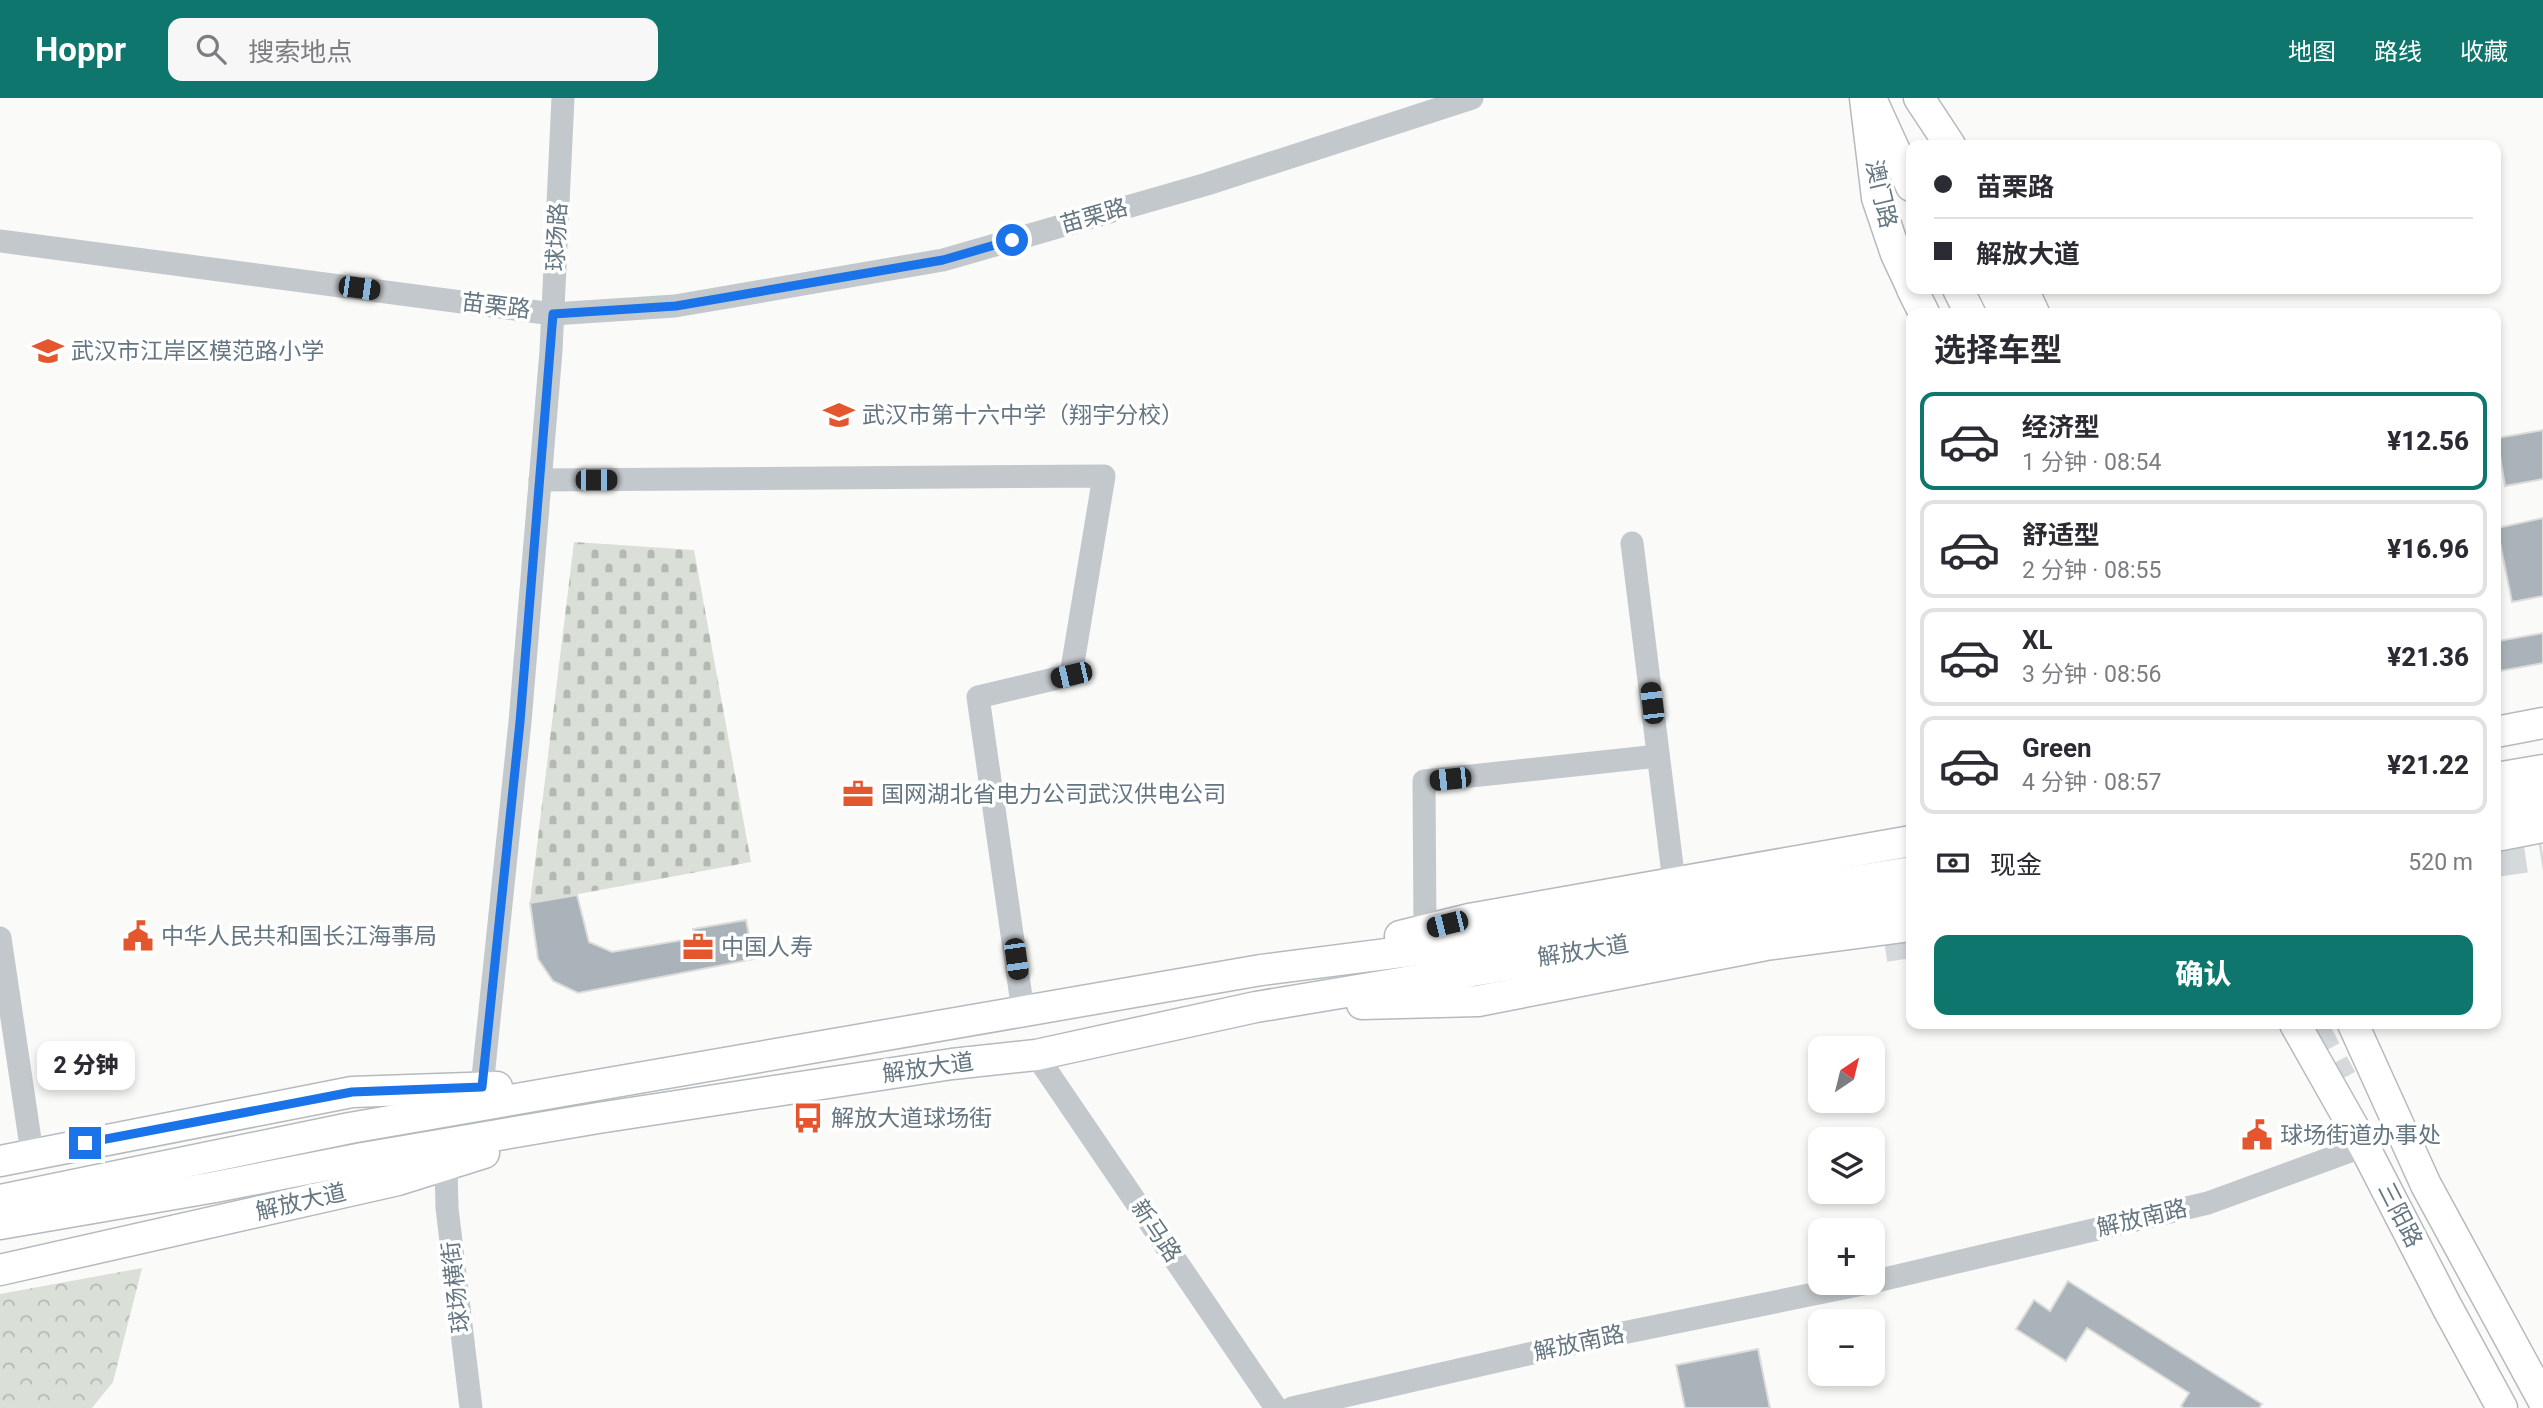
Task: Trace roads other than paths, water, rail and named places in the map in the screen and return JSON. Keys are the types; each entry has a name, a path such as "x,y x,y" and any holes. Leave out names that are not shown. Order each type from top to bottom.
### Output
{"main road":[{"path":"1868,98 1906,176"},
{"name":"澳门路","path":"1868,98 1877,198 1906,275"},
{"path":"1905,98 1924,140"},
{"path":"1919,98 1947,140"},
{"path":"2501,731 2543,723"},
{"path":"2501,777 2543,770"},
{"path":"2501,806 2543,799"},
{"path":"2501,835 2543,827"},
{"name":"解放大道","path":"0,1200 350,1128 1261,970 1469,919 1906,842"},
{"name":"解放大道","path":"0,1224 598,1118 952,1063 1036,1055 1474,956 1906,873"},
{"name":"解放大道","path":"1261,970 1474,956 1906,899"},
{"name":"解放大道","path":"1256,1007 1478,1001 1766,945 1906,927"},
{"path":"1766,945 1828,951 1885,947"},
{"name":"三阳路","path":"2298,1029 2364,1146 2502,1408"},
{"name":"三阳路","path":"2355,1029 2426,1185 2543,1400"},
{"name":"解放大道","path":"0,1161 352,1092 602,1083"},
{"name":"解放大道","path":"0,1270 398,1180 598,1118"}],"street":[{"name":"球场路","path":"482,1087 520,722 540,480 553,314 563,98"},
{"name":"苗栗路","path":"0,241 553,314 676,306 943,260 1207,184 1472,98"},
{"path":"540,480 1104,475 1071,675 978,696 1023,1011"},
{"path":"1632,543 1674,883"},
{"path":"1425,929 1424,781 1658,756"},
{"path":"0,938 32,1153"},
{"name":"新马路","path":"1036,1055 1276,1408"},
{"name":"解放南路","path":"1885,1278 2208,1203 2364,1146"},
{"name":"球场横街","path":"446,1165 447,1208 471,1408"},
{"name":"解放南路","path":"1292,1408 1598,1338 1808,1295"}],"tunnel":[{"path":"2501,861 2543,855"},
{"path":"1885,947 1906,944"},
{"path":"2315,1029 2342,1079"}],"place":[{"name":"武汉市江岸区模范路小学","path":"48,351"},
{"name":"武汉市第十六中学（翔宇分校）","path":"839,415"},
{"name":"国网湖北省电力公司武汉供电公司","path":"858,794"},
{"name":"中华人民共和国长江海事局","path":"138,936"},
{"name":"中国人寿","path":"698,947"},
{"name":"解放大道球场街","path":"808,1118"},
{"name":"球场街道办事处","path":"2257,1135"}]}
